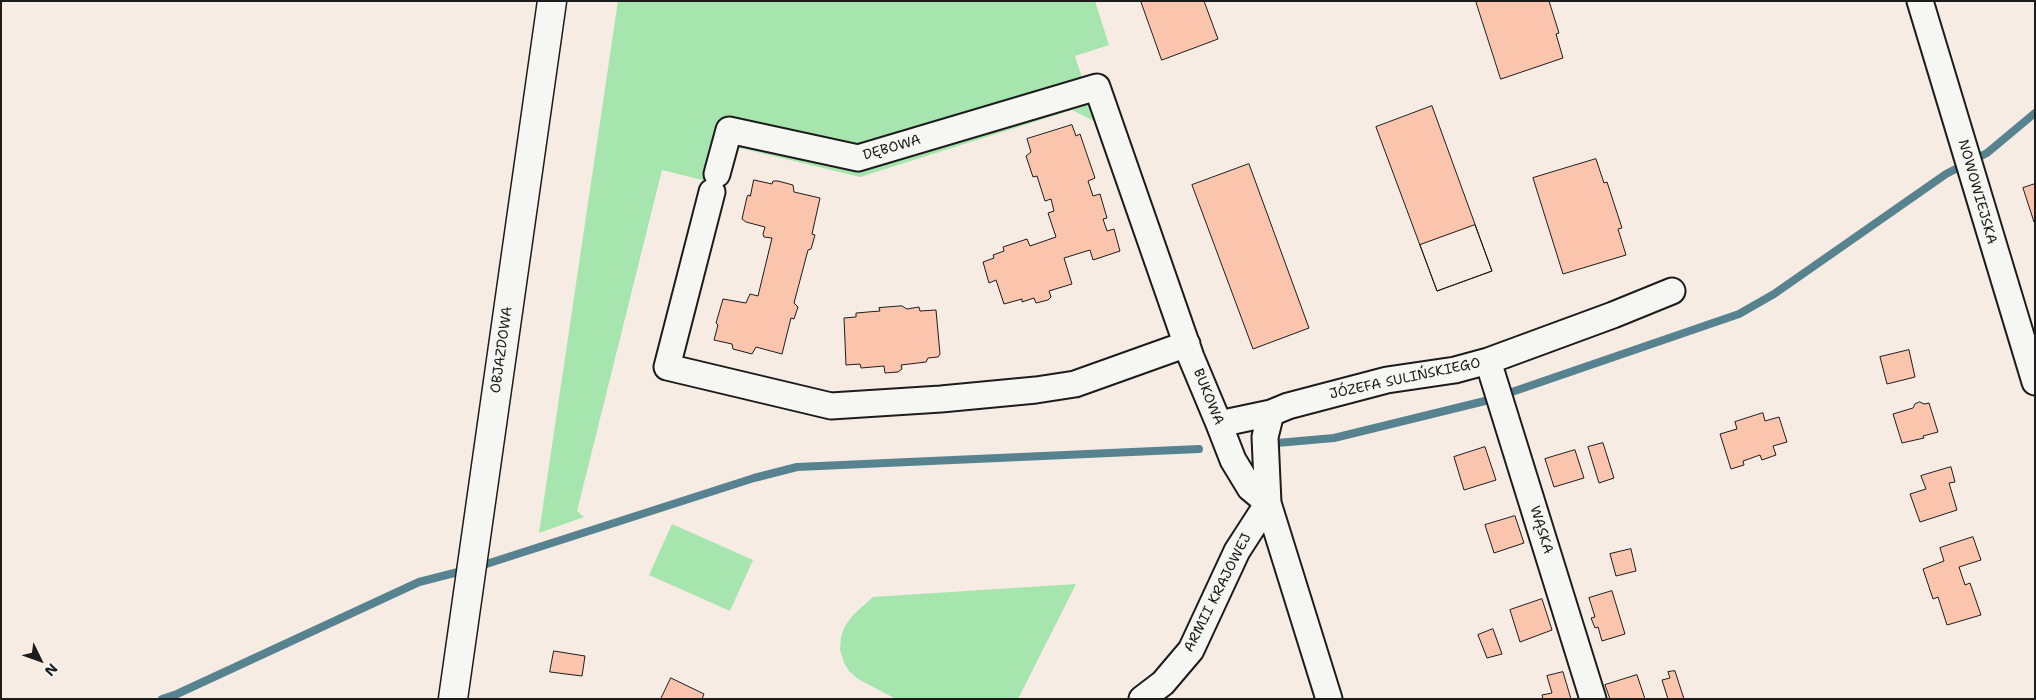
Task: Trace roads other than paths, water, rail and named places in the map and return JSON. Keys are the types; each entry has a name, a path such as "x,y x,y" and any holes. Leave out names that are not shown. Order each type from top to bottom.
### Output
{"main road":[{"name":"OBJAZDOWA","path":"453,699 552,1"}],"street":[{"name":"NOWOWIEJSKA","path":"1920,1 1973,178 2029,342 2035,382"},
{"name":"DĘBOWA","path":"1097,87 858,158 729,130 667,367 831,406 941,399 1036,390 1075,384 1187,344"},
{"name":"BUKOWA","path":"1097,87 1187,344 1218,424 1233,460 1250,488 1268,503"},
{"name":"JÓZEFA SULIŃSKIEGO","path":"1218,424 1270,413 1288,406 1387,380 1455,370 1488,362 1672,291"},
{"name":"WĄSKA","path":"1488,362 1593,699"},
{"path":"1270,413 1265,437 1268,503 1329,699"},
{"name":"ARMII KRAJOWEJ","path":"1142,699 1163,683 1191,650 1237,551 1268,503"}],"waterway":[{"path":"1509,393 1739,314 1774,294 1946,174 1987,153 2035,113"},
{"path":"1277,443 1334,438 1489,400"},
{"path":"477,567 754,478 797,467 1199,449"},
{"path":"162,699 177,694 419,582 466,570"}]}
